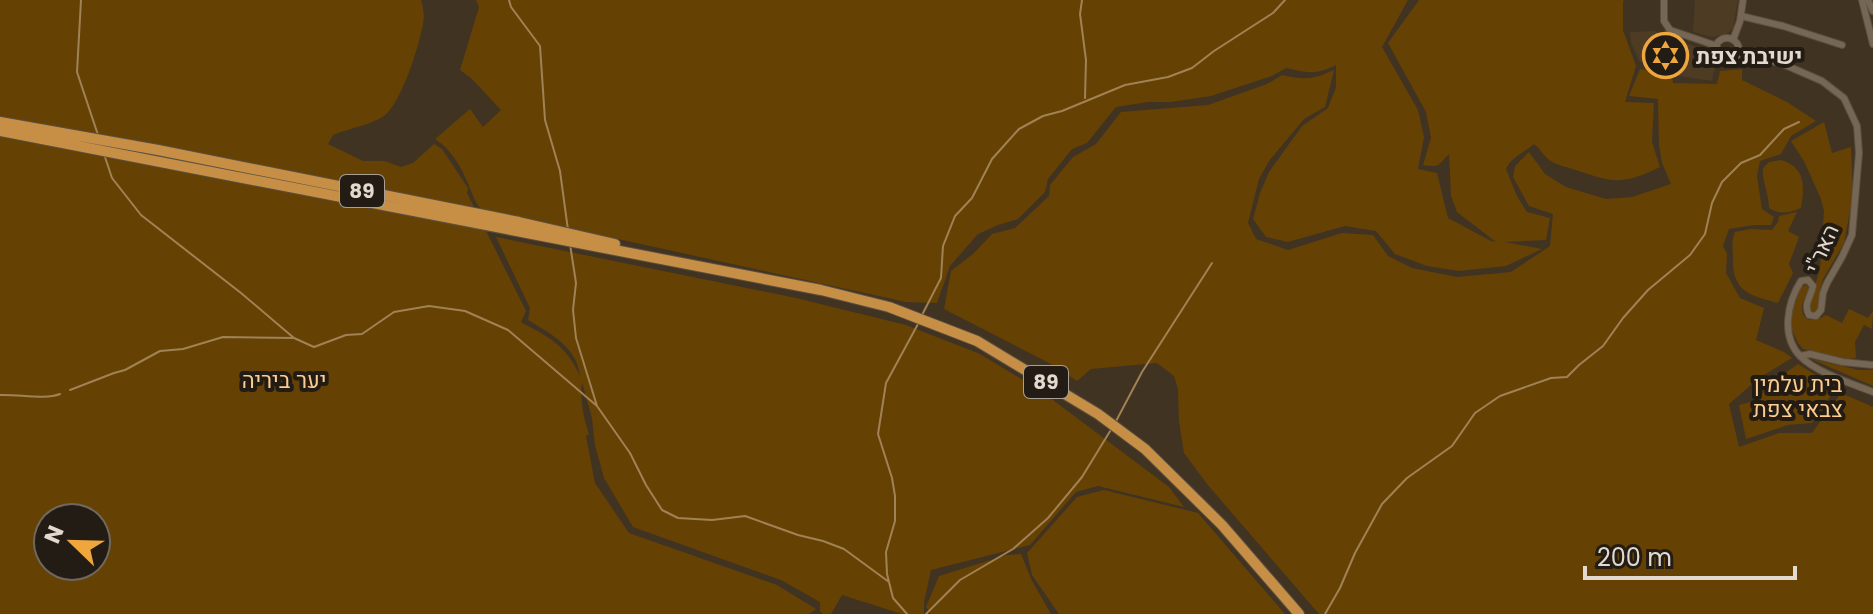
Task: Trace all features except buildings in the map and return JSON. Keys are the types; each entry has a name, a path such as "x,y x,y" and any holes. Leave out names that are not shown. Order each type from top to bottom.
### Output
{"highway":[{"name":"89","path":"0,122 519,222 722,271"},
{"name":"89","path":"0,131 821,290 889,307 977,341 1098,414 1145,449 1222,525 1299,614"}],"street":[{"path":"1664,0 1664,21 1670,30 1717,46"},
{"path":"1733,40 1743,0"},
{"path":"1865,0 1873,11"},
{"path":"1865,0 1873,44"},
{"path":"1741,16 1842,45"},
{"path":"1725,39 1733,40 1738,45 1739,53 1733,61 1725,62 1718,58 1717,46 1725,39"},
{"name":"האר\"י","path":"1739,53 1783,64 1822,81 1844,98 1857,126 1859,153 1850,240 1827,283 1821,310 1816,316 1809,315 1806,310 1813,286 1808,280 1801,281 1798,287 1787,323 1790,338 1800,356"},
{"path":"1800,356 1810,354 1873,365"},
{"path":"1800,356 1832,375 1873,392"}],"shaded area":[{"path":"1695,0 1738,0 1733,28 1727,34 1712,37 1693,32"},
{"path":"1654,31 1707,51 1716,63 1712,81 1679,76 1680,71 1640,62 1631,43 1630,32"}],"green space":[{"name":"יער ביריה","path":"0,0 421,0 424,18 418,46 398,98 385,115 333,135 328,144 363,161 385,161 401,167 413,163 434,144 442,149 468,188 467,193 526,311 521,322 556,343 575,365 580,376 568,349 528,320 530,308 496,237 796,298 906,325 980,354 1041,391 1169,487 1184,507 1098,486 1076,492 1030,545 931,570 924,614 902,614 842,595 831,614 823,614 820,602 781,580 633,527 604,478 582,382 582,408 589,434 586,436 595,483 629,533 777,585 816,609 809,614 0,614"},
{"path":"476,0 1408,0 1382,47 1418,110 1424,137 1418,169 1437,173 1448,218 1496,242 1457,212 1451,196 1449,154 1438,165 1423,165 1431,138 1426,112 1388,43 1419,0 1626,0 1623,1 1623,30 1636,66 1625,102 1654,103 1652,142 1660,167 1636,177 1609,180 1553,162 1534,144 1506,169 1527,212 1550,218 1546,240 1505,242 1542,249 1506,266 1459,271 1427,266 1395,254 1376,231 1345,226 1288,242 1266,237 1253,219 1269,172 1302,126 1328,108 1336,87 1336,65 1312,72 1286,68 1272,76 1211,96 1116,107 1087,143 1072,149 1048,179 1045,192 1018,219 978,234 950,266 937,303 906,302 481,209 463,172 446,148 435,139 470,109 483,127 501,110 460,70 479,7"},
{"path":"1640,69 1672,73 1673,83 1717,84 1720,71 1742,69 1742,80 1787,102 1816,121 1791,136 1781,154 1760,161 1757,176 1762,209 1774,217 1771,225 1729,229 1723,246 1727,254 1726,273 1740,298 1764,308 1756,340 1792,358 1759,378 1729,404 1739,447 1779,433 1812,433 1841,393 1873,407 1873,614 1319,614 1184,453 1174,376 1157,363 1091,369 1077,381 1049,363 944,309 951,271 992,234 1015,228 1049,196 1050,185 1073,157 1096,144 1121,112 1208,105 1267,84 1282,75 1308,78 1334,70 1325,107 1304,119 1269,161 1259,179 1248,223 1256,239 1288,250 1342,233 1373,235 1388,256 1412,268 1457,277 1511,272 1550,246 1553,214 1529,206 1513,177 1515,166 1529,152 1545,174 1566,187 1606,199 1632,197 1671,184 1662,163 1659,145 1658,99 1629,96"},
{"path":"1824,122 1832,153 1851,147 1853,195 1844,243 1823,279 1818,310 1812,312 1809,305 1820,269 1824,211 1804,161 1791,141"},
{"path":"1781,160 1795,167 1802,178 1801,208 1793,211 1777,212 1769,208 1763,168 1769,162"},
{"path":"1797,212 1788,231 1799,237 1789,264 1793,273 1778,303 1751,294 1739,285 1733,269 1735,232 1772,230 1779,216"},
{"path":"1807,285 1809,289 1802,308 1807,319 1814,320 1826,315 1842,323 1849,309 1868,318 1873,311 1872,329 1864,325 1855,342 1856,358 1846,359 1803,349 1798,343 1792,330 1791,314 1801,287"},
{"path":"1811,359 1859,370 1873,370 1873,386"},
{"name":"בית עלמין צבאי צפת","path":"1798,364 1836,388 1812,423 1788,425 1746,439 1739,405 1758,400 1768,385"},
{"path":"1104,490 1198,513 1285,614 1059,614 1032,575 1027,553 1077,497"},
{"path":"1021,554 1051,614 931,614 926,607 939,576 1007,555"}],"waterway":[{"path":"81,0 77,72 98,135"},
{"path":"509,0 540,46 545,120 560,171 568,230"},
{"path":"1082,0 1080,14 1086,60 1085,98"},
{"path":"922,315 941,278 943,246 955,216 972,198 992,159 1019,129 1043,116 1125,85 1168,77 1192,68 1273,13 1285,0"},
{"path":"1325,614 1382,504 1407,478 1452,446 1475,413 1500,396 1551,378 1567,377 1603,346 1648,290 1690,255 1705,234 1712,203 1722,182 1741,163 1760,155 1784,129 1799,122"},
{"path":"105,157 112,178 141,215 294,338"},
{"path":"570,244 576,283 573,310 576,338 597,406"},
{"path":"1115,423 1142,372 1212,263"},
{"path":"70,390 125,370 160,351 183,349 223,337 294,338 314,347 346,335 362,334 394,312 429,306 465,311 508,330 597,406 630,453 662,510 678,518 712,520 745,516 844,549 889,582"},
{"path":"907,614 893,598 887,574 886,552 895,521 895,496 878,434 886,383 918,324"},
{"path":"0,395 39,397 60,394"},
{"path":"926,614 960,580 1013,549 1048,518 1082,477 1112,428"}],"place":[{"name":"ישיבת צפת","path":"1665,56"}]}
